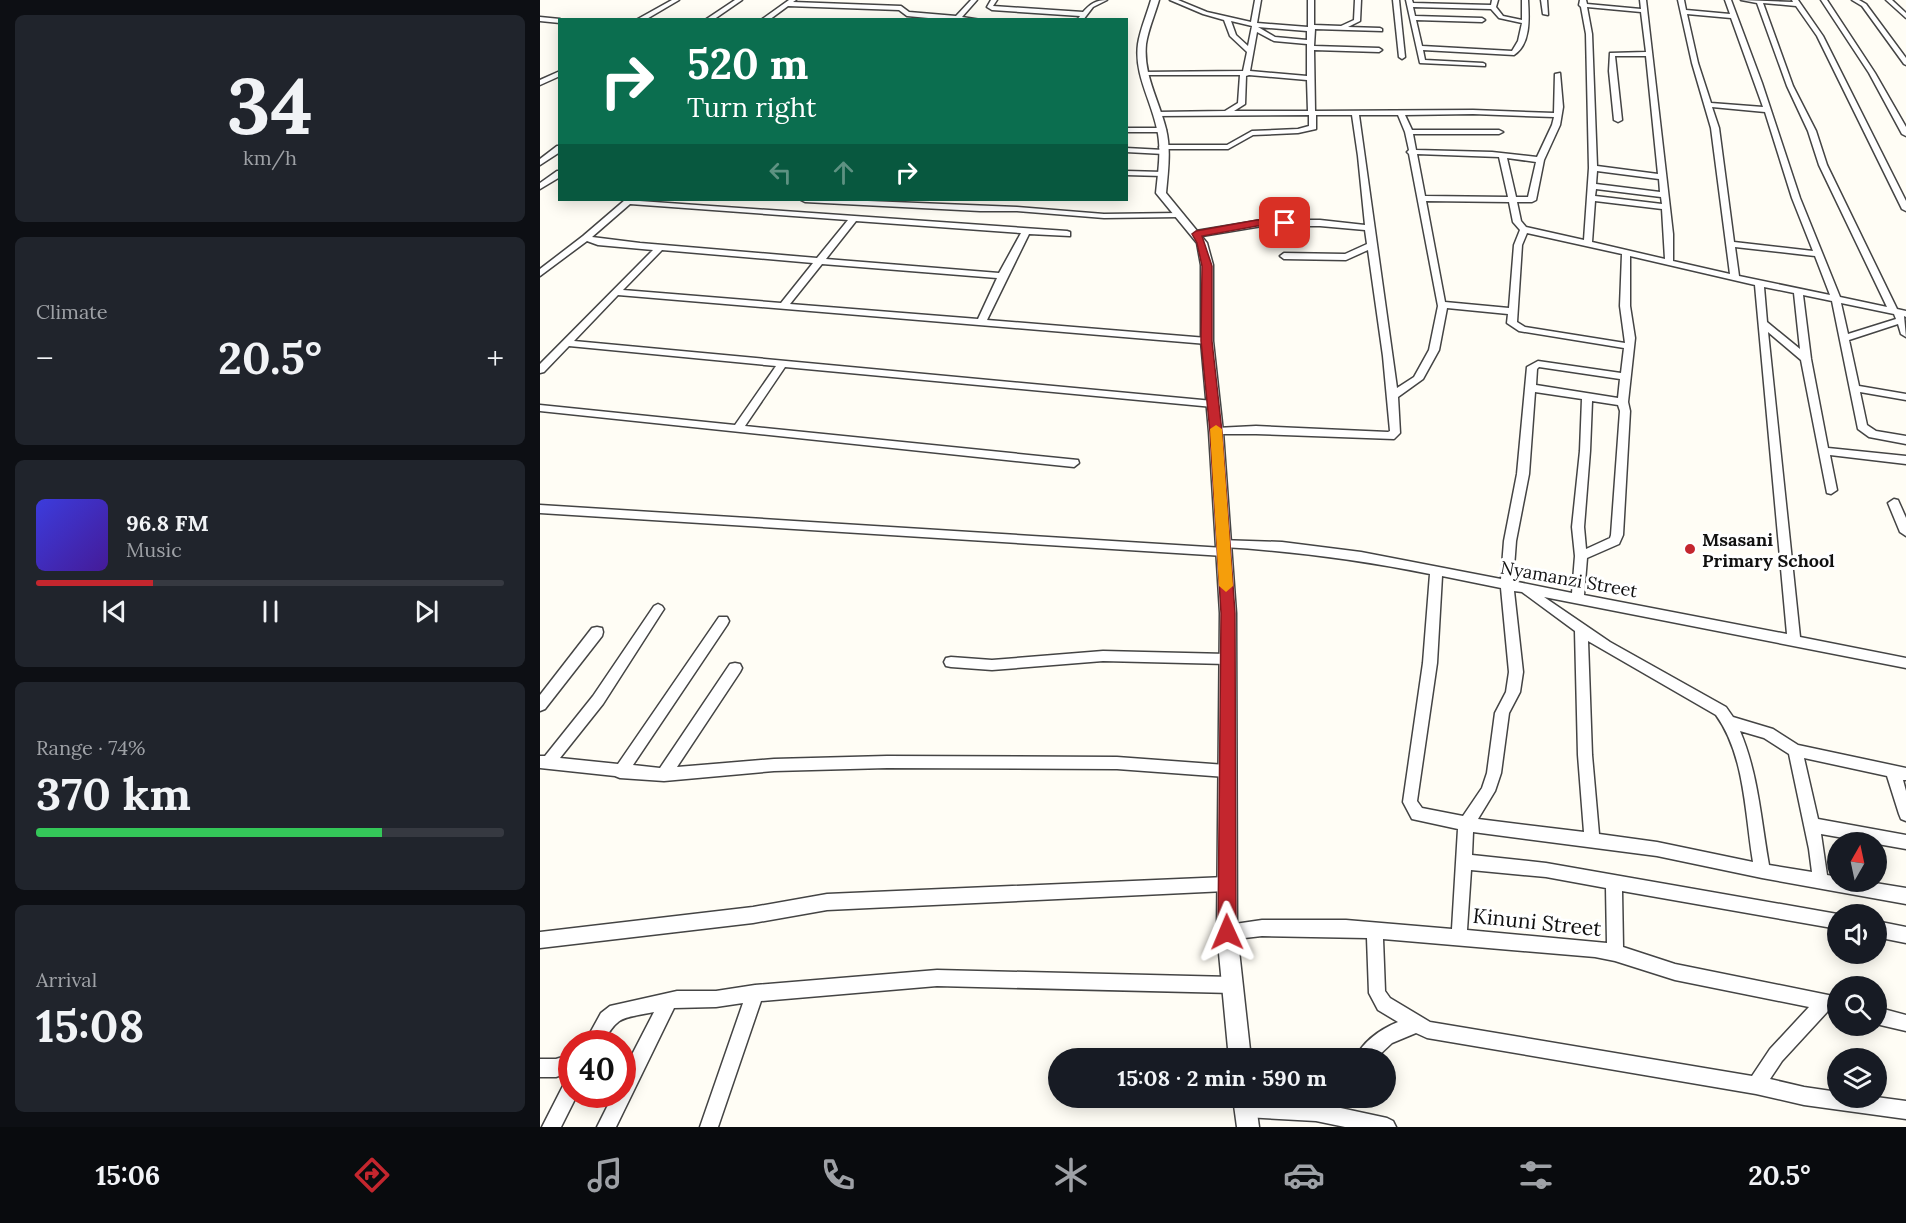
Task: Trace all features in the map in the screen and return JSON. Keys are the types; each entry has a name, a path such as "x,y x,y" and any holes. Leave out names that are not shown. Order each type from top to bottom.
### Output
{"street":[{"path":"643,18 676,0"},
{"path":"711,18 739,0"},
{"path":"767,18 790,2 901,8 906,14 923,18 958,18 974,0"},
{"path":"994,0 990,7 992,8 1084,14"},
{"path":"1081,18 1091,6 1104,0"},
{"path":"1155,0 1142,43 1144,73 1162,130 1161,193 1202,243 1207,266 1207,341 1216,432 1228,613 1227,932 1239,1048"},
{"path":"1173,0 1252,26 1380,30"},
{"path":"1223,114 1241,104 1244,74 1258,0"},
{"path":"1128,150 1228,147 1247,134 1313,127 1310,78 1311,0"},
{"path":"1340,28 1358,21 1358,0"},
{"path":"1395,0 1402,57"},
{"path":"1419,48 1514,53 1524,33 1525,0"},
{"path":"1544,0 1546,14"},
{"path":"1643,0 1669,234 1669,262"},
{"path":"1681,0 1695,63 1717,141 1735,278"},
{"path":"1728,0 1768,110 1796,198 1836,300 1862,427 1870,433 1906,440"},
{"path":"1744,0 1796,2 1820,36 1843,79 1906,209"},
{"path":"1824,0 1872,73 1906,133"},
{"path":"1855,0 1864,5 1906,63"},
{"path":"1889,0 1906,16"},
{"path":"1759,1 1790,86 1812,131 1823,165 1899,314 1906,334"},
{"path":"1588,243 1593,168 1589,34 1583,2 1645,11"},
{"path":"1483,65 1426,64 1422,62 1410,3 1494,4 1501,17 1525,22"},
{"path":"1895,6 1906,6"},
{"path":"1684,12 1735,16"},
{"path":"1412,18 1482,20"},
{"path":"540,19 558,21"},
{"path":"1227,19 1233,36 1249,51"},
{"path":"1252,26 1274,39 1311,44 1379,47"},
{"path":"1893,45 1906,48"},
{"path":"1618,120 1612,54 1648,54"},
{"path":"540,73 558,72"},
{"path":"540,83 558,73"},
{"path":"1144,73 1267,73 1310,78"},
{"path":"1421,198 1532,200 1540,160 1553,135 1557,115 1558,74"},
{"path":"1708,105 1768,110"},
{"path":"1158,114 1473,112 1557,115"},
{"path":"1216,432 1256,430 1390,436 1395,433 1392,382 1369,228 1361,139 1355,114"},
{"path":"1392,396 1418,379 1434,350 1443,305 1411,152 1409,132 1401,114"},
{"path":"1128,130 1162,130"},
{"path":"1409,132 1498,132"},
{"path":"540,164 558,150"},
{"path":"1411,152 1492,154 1540,160"},
{"path":"1503,156 1517,222 1524,230 1899,314"},
{"path":"540,164 558,168"},
{"path":"1593,168 1661,177"},
{"path":"1128,173 1163,174"},
{"path":"540,187 558,174"},
{"path":"1591,186 1664,195"},
{"path":"1590,198 1666,207"},
{"path":"540,273 586,238 628,201"},
{"path":"642,201 1067,234"},
{"path":"824,201 1017,209 1104,216 1179,215"},
{"path":"783,306 854,218"},
{"path":"1196,234 1262,223 1320,223 1369,228"},
{"path":"1524,230 1518,245 1511,311 1512,323 1516,328 1627,346"},
{"path":"981,322 1026,231"},
{"path":"586,238 598,242 659,248 1002,276"},
{"path":"1732,244 1818,254"},
{"path":"1284,256 1346,257 1372,245"},
{"path":"540,370 659,248"},
{"path":"1581,556 1615,541 1617,535 1625,411 1623,402 1630,328 1625,306 1626,253"},
{"path":"1759,284 1765,324 1794,641"},
{"path":"616,292 1207,341"},
{"path":"1798,292 1806,359 1831,490"},
{"path":"1443,305 1511,311"},
{"path":"1844,339 1899,314"},
{"path":"1765,324 1806,359"},
{"path":"567,343 1213,404"},
{"path":"738,428 783,363"},
{"path":"1459,937 1466,824 1488,790 1494,773 1502,713 1513,692 1516,672 1507,586 1510,542 1522,474 1534,365 1625,377"},
{"path":"1532,388 1623,402"},
{"path":"1854,388 1906,396"},
{"path":"1578,599 1581,556 1578,527 1587,397"},
{"path":"540,408 1074,463"},
{"path":"1825,451 1906,460"},
{"path":"1894,502 1906,532"},
{"name":"Nyamanzi Street","path":"540,509 1223,548 1328,551 1906,663"},
{"path":"1437,572 1430,663 1410,802 1417,814 1466,824 1657,849 1762,871 1906,896"},
{"path":"1523,589 1605,646 1721,711 1731,722 1745,771 1762,871"},
{"path":"543,763 598,700 658,609"},
{"path":"620,772 723,621"},
{"path":"1581,629 1585,755 1592,841"},
{"path":"540,705 597,632"},
{"path":"951,662 992,665 1103,656 1227,658"},
{"path":"664,775 735,668"},
{"path":"1731,722 1768,733 1795,750 1899,773 1906,814"},
{"path":"1795,750 1817,849 1820,880"},
{"path":"543,763 664,775 774,765 887,762 1117,763 1226,771"},
{"path":"1811,825 1906,842"},
{"path":"1464,862 1546,870 1827,919"},
{"path":"1614,882 1616,953"},
{"path":"540,940 753,915 827,902 1226,884"},
{"name":"Kinuni Street","path":"1227,932 1262,928 1346,928 1571,946 1616,953 1675,972 1827,1002"},
{"path":"1375,931 1377,993 1384,1004 1415,1025 1427,1030 1756,1085 1804,1096 1906,1110"},
{"path":"1887,931 1906,935"},
{"path":"601,1030 607,1019 616,1012 669,1000 716,999 755,993 937,978 1232,985"},
{"path":"709,1127 755,993"},
{"path":"636,1066 669,1000"},
{"path":"1756,1085 1776,1055 1827,1007"},
{"path":"1887,1018 1906,1023"},
{"path":"1373,1048 1393,1031 1415,1025"},
{"path":"540,1068 558,1067"},
{"path":"551,1127 561,1108"},
{"path":"606,1127 615,1108"},
{"path":"1316,1112 1321,1108"},
{"path":"1246,1111 1316,1112 1387,1127"}],"slow traffic":[{"path":"1216,429 1226,586"}],"place":[{"name":"Msasani Primary School","path":"1690,549"}],"route":[{"path":"1227,932 1228,613 1216,432 1207,341 1207,266 1202,243 1196,234 1257,223 1285,223"}]}
